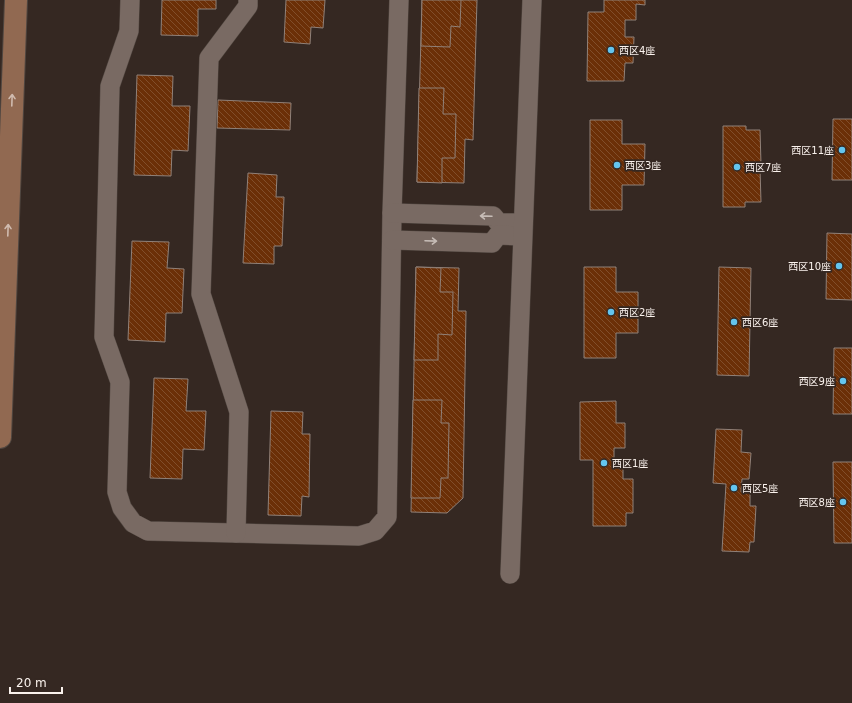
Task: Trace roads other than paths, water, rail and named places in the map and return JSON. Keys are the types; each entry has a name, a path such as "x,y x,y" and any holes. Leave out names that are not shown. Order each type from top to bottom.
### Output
{"street":[{"path":"0,437 16,0"},
{"path":"130,0 129,31 110,86 104,337 120,382 117,492 122,508 133,523 148,531 359,536 375,531 387,517 392,213 398,0"},
{"path":"236,533 239,412 201,294 209,58 248,6 248,0"},
{"path":"510,574 532,0"},
{"path":"392,213 493,216 499,223 522,230"},
{"path":"392,240 492,242 498,235 522,230"}],"place":[{"name":"西区4座","path":"611,50"},
{"name":"西区11座","path":"842,150"},
{"name":"西区3座","path":"617,165"},
{"name":"西区7座","path":"737,167"},
{"name":"西区10座","path":"839,266"},
{"name":"西区2座","path":"611,312"},
{"name":"西区6座","path":"734,322"},
{"name":"西区9座","path":"843,381"},
{"name":"西区1座","path":"604,463"},
{"name":"西区5座","path":"734,488"},
{"name":"西区8座","path":"843,502"}]}
